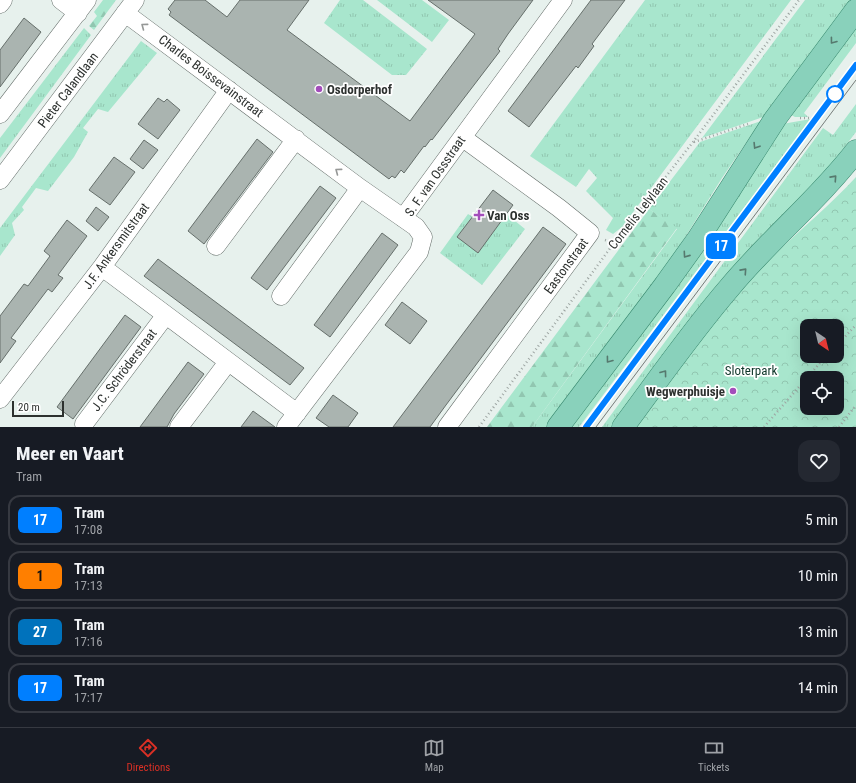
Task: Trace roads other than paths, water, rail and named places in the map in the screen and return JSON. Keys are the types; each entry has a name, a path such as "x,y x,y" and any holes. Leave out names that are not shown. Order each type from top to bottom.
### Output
{"main road":[{"path":"558,427 665,285 698,238 775,119 856,10"},
{"path":"623,427 729,287 816,198 856,151"}],"street":[{"path":"0,4 3,0"},
{"path":"0,114 82,6 61,0"},
{"name":"S. F. van Ossstraat","path":"286,427 419,252 423,237 416,227 403,218 564,0"},
{"name":"Charles Boissevainstraat","path":"130,6 229,90 360,188 403,218"},
{"name":"Pieter Calandlaan","path":"0,180 130,6"},
{"name":"J.F. Ankersmitstraat","path":"0,399 102,267 229,90"},
{"name":"Eastonstraat","path":"447,427 590,233 559,208 463,138"},
{"path":"216,246 296,139"},
{"path":"280,296 360,188"},
{"name":"J.C. Schröderstraat","path":"102,267 165,316 297,412"},
{"name":"J.C. Schröderstraat","path":"84,424 165,316"},
{"path":"179,427 228,362"}],"tram line":[{"path":"586,427 856,65"},
{"name":"17","path":"586,427 856,65"},
{"path":"596,427 856,80"}],"place":[{"name":"Osdorperhof","path":"319,89"},
{"name":"Van Oss","path":"479,215"},
{"name":"Wegwerphuisje","path":"733,391"}],"park label":[{"name":"Sloterpark","path":"751,370"}]}
